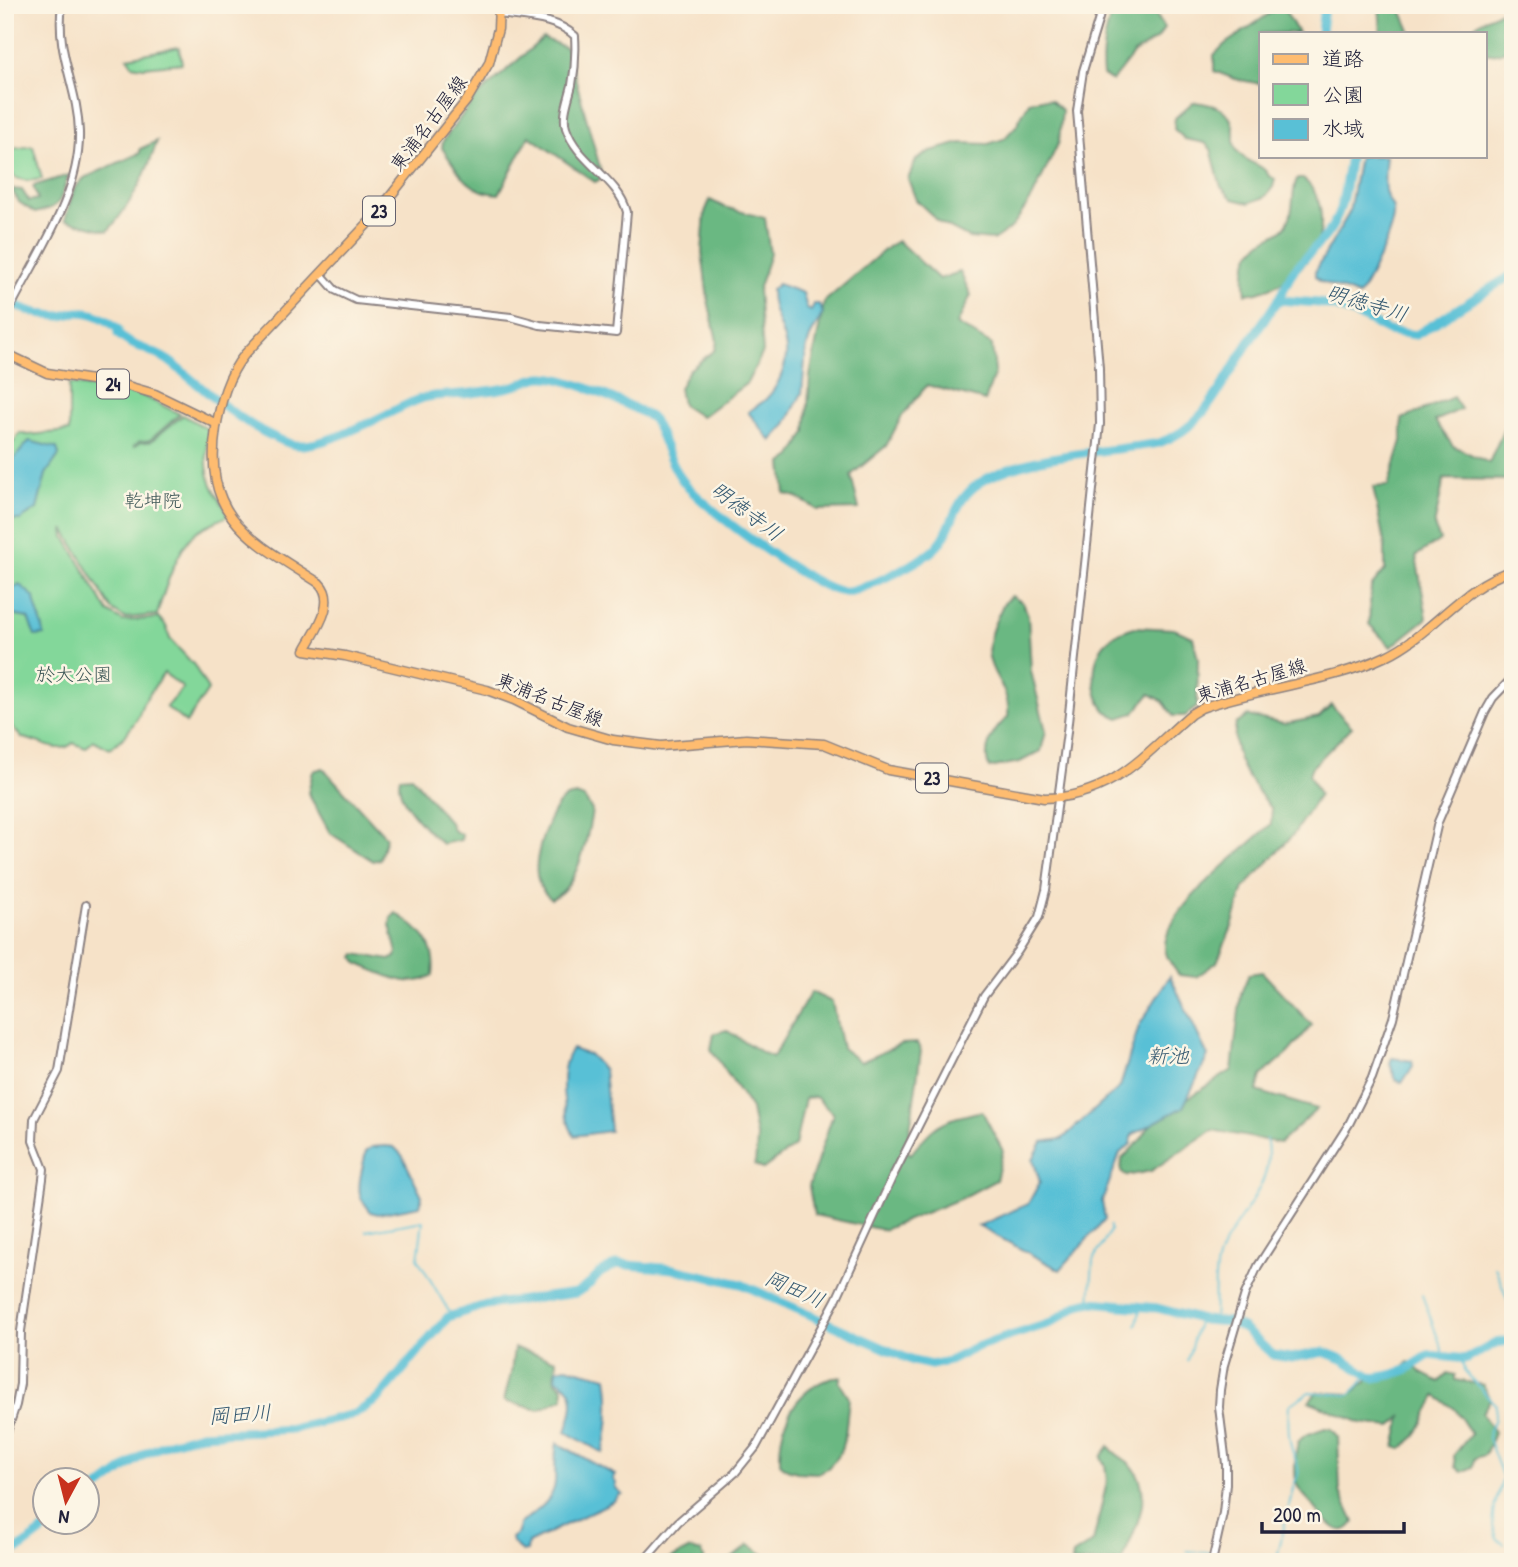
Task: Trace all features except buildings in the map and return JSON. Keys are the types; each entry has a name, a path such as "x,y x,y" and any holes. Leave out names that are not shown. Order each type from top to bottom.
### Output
{"main road":[{"name":"東浦名古屋線","path":"500,10 495,46 478,85 403,183 239,361 223,396 213,450 214,473 220,495 231,517 252,539 319,583 325,590 327,605 305,650 345,656 487,690 568,726 613,740 661,746 746,739 824,744 888,770 1044,798 1058,798 1076,796 1110,783 1201,708 1352,669 1395,652 1468,592 1497,575 1513,570"},
{"name":"24","path":"5,354 47,373 124,385 155,394 217,425"}],"street":[{"path":"6,318 47,239 77,167 78,114 62,52 62,5"},
{"path":"643,1562 678,1522 735,1473 748,1457 827,1316 892,1178 984,996 1018,951 1039,917 1046,890 1058,798 1101,400 1077,111 1083,71 1103,5"},
{"path":"321,274 335,290 356,300 511,317 540,325 616,333 626,212 623,198 571,140 565,125 576,50 575,36 566,27 500,10"},
{"path":"1212,1562 1226,1495 1220,1390 1224,1365 1253,1275 1339,1141 1372,1079 1393,1018 1438,821 1485,712 1493,698 1513,677"},
{"path":"5,1438 20,1384 21,1331 44,1169 33,1141 34,1119 60,1071 86,905"}],"green space":[{"path":"1113,5 1144,5 1157,16 1164,28 1158,38 1134,53 1112,81 1103,75 1102,57"},
{"path":"1282,5 1297,32 1259,32 1259,84 1214,71 1214,55 1225,44"},
{"path":"1379,5 1399,5 1411,32 1381,32"},
{"path":"1513,5 1513,46 1500,53 1486,54 1486,32 1470,32 1481,21"},
{"path":"543,38 567,48 602,175 595,182 529,136 499,194 479,190 459,172 442,148 443,141 475,98"},
{"path":"179,47 182,63 144,67 132,65 128,57"},
{"path":"1051,100 1062,110 1059,142 1032,198 1012,227 993,240 969,238 940,223 916,200 908,179 916,160 931,151 961,143 988,144 1004,139 1016,126 1029,102"},
{"path":"1193,102 1215,106 1230,117 1237,151 1275,179 1273,187 1265,197 1249,203 1233,199 1221,187 1211,149 1205,143 1185,139 1174,129 1175,118"},
{"path":"157,141 137,189 108,231 65,220 74,189 84,178 140,153 140,149"},
{"path":"33,146 42,179 19,179 7,167 5,150"},
{"path":"69,175 56,205 35,213 19,202 11,189 22,190 29,201 38,199 33,186"},
{"path":"1297,179 1303,179 1307,183 1318,200 1321,216 1316,246 1309,258 1288,278 1275,286 1246,294 1245,272 1248,258 1257,246 1286,226 1292,212"},
{"path":"710,200 724,207 765,218 770,254 758,290 763,352 747,383 701,417 682,405 679,388 689,370 715,350 717,341 702,252 705,212"},
{"path":"898,241 939,279 960,272 971,295 957,324 992,345 995,372 985,401 927,385 902,416 886,446 851,475 859,509 818,510 785,494 782,463 792,456 806,432 810,376 824,302"},
{"name":"於大公園","path":"69,384 137,393 180,414 150,440 139,442 133,447 141,442 150,442 183,415 209,430 208,475 229,515 191,537 178,557 157,615 125,618 112,610 64,529 65,537 108,612 123,621 159,618 166,626 170,639 194,665 208,690 186,723 166,707 183,688 164,673 125,736 110,749 93,740 86,748 73,743 67,747 55,748 22,738 5,719 5,454 20,433 28,435 69,431"},
{"path":"1453,397 1461,409 1435,421 1453,446 1489,463 1504,429 1513,434 1513,480 1444,479 1434,526 1440,540 1416,556 1427,618 1391,647 1369,624 1371,587 1385,570 1385,547 1373,487 1388,486 1402,441 1402,419"},
{"path":"1012,596 1023,603 1028,615 1031,671 1046,731 1041,751 1020,762 989,768 987,753 990,740 1008,717 1008,703 990,662 988,650 997,618 1003,605"},
{"path":"1134,627 1174,629 1193,637 1198,659 1197,707 1185,716 1173,716 1163,701 1150,694 1134,713 1119,718 1106,711 1101,703 1094,679 1098,654 1112,637"},
{"path":"1331,705 1352,727 1311,768 1309,775 1319,795 1293,835 1244,888 1217,962 1196,977 1179,975 1165,950 1169,931 1178,914 1208,880 1271,824 1272,809 1239,760 1236,724 1248,716 1284,724 1319,717"},
{"path":"323,768 386,837 380,859 373,861 330,833 308,793 313,771"},
{"path":"411,776 453,830 462,835 461,840 442,844 413,814 399,786 400,777"},
{"path":"576,795 584,798 592,810 588,834 575,873 560,893 551,899 541,888 537,875 540,846 553,812 565,798"},
{"path":"396,913 425,938 432,954 433,975 405,981 358,964 354,957 356,954 390,960 396,957 390,925 391,918"},
{"path":"1262,972 1312,1025 1288,1053 1261,1076 1257,1091 1317,1109 1280,1143 1212,1130 1151,1171 1126,1176 1121,1172 1122,1159 1154,1120 1232,1070 1241,993 1249,974"},
{"path":"811,992 832,1002 842,1048 861,1062 901,1044 917,1043 921,1051 907,1151 911,1154 927,1134 941,1124 982,1111 1003,1151 996,1180 962,1198 883,1230 814,1215 809,1186 833,1114 816,1097 805,1098 795,1146 763,1169 755,1165 757,1141 751,1109 711,1049 714,1034 726,1030 773,1057"},
{"path":"514,1348 557,1360 555,1380 563,1388 564,1398 539,1410 504,1401"},
{"path":"1409,1362 1439,1382 1448,1373 1455,1375 1455,1380 1483,1385 1490,1400 1482,1413 1494,1433 1485,1455 1475,1458 1473,1467 1461,1472 1455,1467 1454,1455 1471,1434 1455,1409 1436,1396 1416,1436 1401,1449 1395,1447 1402,1417 1390,1427 1361,1423 1309,1401 1317,1392 1350,1394 1369,1380 1393,1378"},
{"path":"833,1377 841,1377 839,1382 849,1398 845,1436 840,1453 828,1468 818,1473 787,1469 780,1463 780,1448 786,1422 792,1410 808,1391"},
{"path":"1325,1428 1332,1429 1338,1436 1340,1492 1354,1522 1343,1530 1326,1521 1296,1482 1298,1442 1305,1435"},
{"path":"1109,1446 1130,1464 1138,1475 1142,1499 1137,1525 1121,1562 1072,1562 1073,1555 1093,1542 1107,1482 1101,1457"},
{"path":"749,1545 776,1562 727,1562"},
{"path":"690,1549 702,1552 705,1562 665,1562"},
{"path":"781,1555 805,1557 825,1562 777,1562"}],"water":[{"path":"1359,158 1386,158 1385,190 1392,205 1393,217 1375,266 1359,296 1320,281 1315,276 1349,213"},
{"path":"778,284 803,293 807,309 811,311 814,304 819,304 823,313 806,350 802,393 785,426 771,441 748,412 771,394 785,365 785,343 771,298 771,290"},
{"path":"29,441 57,448 59,455 46,474 37,509 20,520 6,520 11,462"},
{"path":"6,584 16,587 19,584 34,597 44,635 35,636 28,618 12,615 9,617 5,614"},
{"name":"新池","path":"1170,976 1208,1056 1183,1107 1132,1135 1131,1144 1120,1153 1102,1202 1105,1219 1060,1270 978,1226 1028,1204 1040,1182 1033,1159 1042,1142 1062,1139 1120,1087 1139,1026"},
{"path":"572,1049 590,1055 604,1070 610,1131 574,1136 567,1117 563,1092 564,1068"},
{"path":"1392,1058 1412,1061 1413,1066 1402,1083 1395,1079 1390,1063"},
{"path":"372,1147 394,1147 402,1155 422,1196 420,1206 378,1214 370,1212 362,1200 360,1181 366,1151"},
{"path":"566,1367 607,1377 609,1415 603,1453 566,1432 573,1400 569,1388 556,1378 557,1369"},
{"path":"557,1443 615,1475 615,1487 622,1494 614,1501 528,1543 527,1551 522,1552 511,1538 518,1533 519,1524 542,1506 554,1489"}],"waterway":[{"path":"1321,32 1324,5"},
{"name":"明徳寺川","path":"5,299 40,314 62,316 79,312 100,317 118,329 118,334 123,339 167,359 243,420 291,444 318,443 429,397 499,389 544,377 584,387 653,419 674,467 694,493 759,546 809,577 844,592 874,583 931,552 945,535 965,496 988,478 1008,469 1050,458 1159,443 1187,428 1217,395 1292,273 1332,227 1341,204 1350,158"},
{"name":"明徳寺川","path":"1278,300 1319,303 1339,308 1388,331 1416,335 1513,274"},
{"path":"1214,1321 1215,1280 1219,1256 1260,1187 1266,1172 1266,1139"},
{"path":"366,1231 423,1221 418,1259 451,1315"},
{"path":"1090,1303 1093,1260 1110,1231 1110,1226"},
{"name":"岡田川","path":"102,1486 144,1454 172,1442 201,1434 292,1429 355,1414 378,1399 448,1317 486,1305 576,1293 600,1273 617,1264 673,1269 741,1284 913,1361 931,1365 949,1361 979,1346 1051,1323 1078,1305 1091,1302 1157,1308 1203,1320 1230,1322 1244,1329 1273,1355 1291,1358 1324,1352 1342,1359 1373,1378 1406,1370 1429,1355 1467,1359 1496,1343 1513,1340"},
{"path":"1495,1267 1513,1314"},
{"path":"1422,1295 1442,1355"},
{"path":"1114,1303 1114,1309 1140,1311 1136,1326"},
{"path":"1187,1361 1199,1319"},
{"path":"1462,1359 1464,1371 1496,1405 1488,1438 1503,1478 1495,1505 1493,1526 1497,1539 1504,1544"},
{"path":"1276,1562 1298,1473 1289,1436 1289,1405 1309,1392 1349,1395 1368,1376"},
{"name":"岡田川","path":"5,1556 37,1536"},
{"path":"1187,1551 1211,1553"},
{"path":"1216,1553 1223,1555 1224,1562"}],"park label":[{"name":"乾坤院","path":"153,500"}]}
